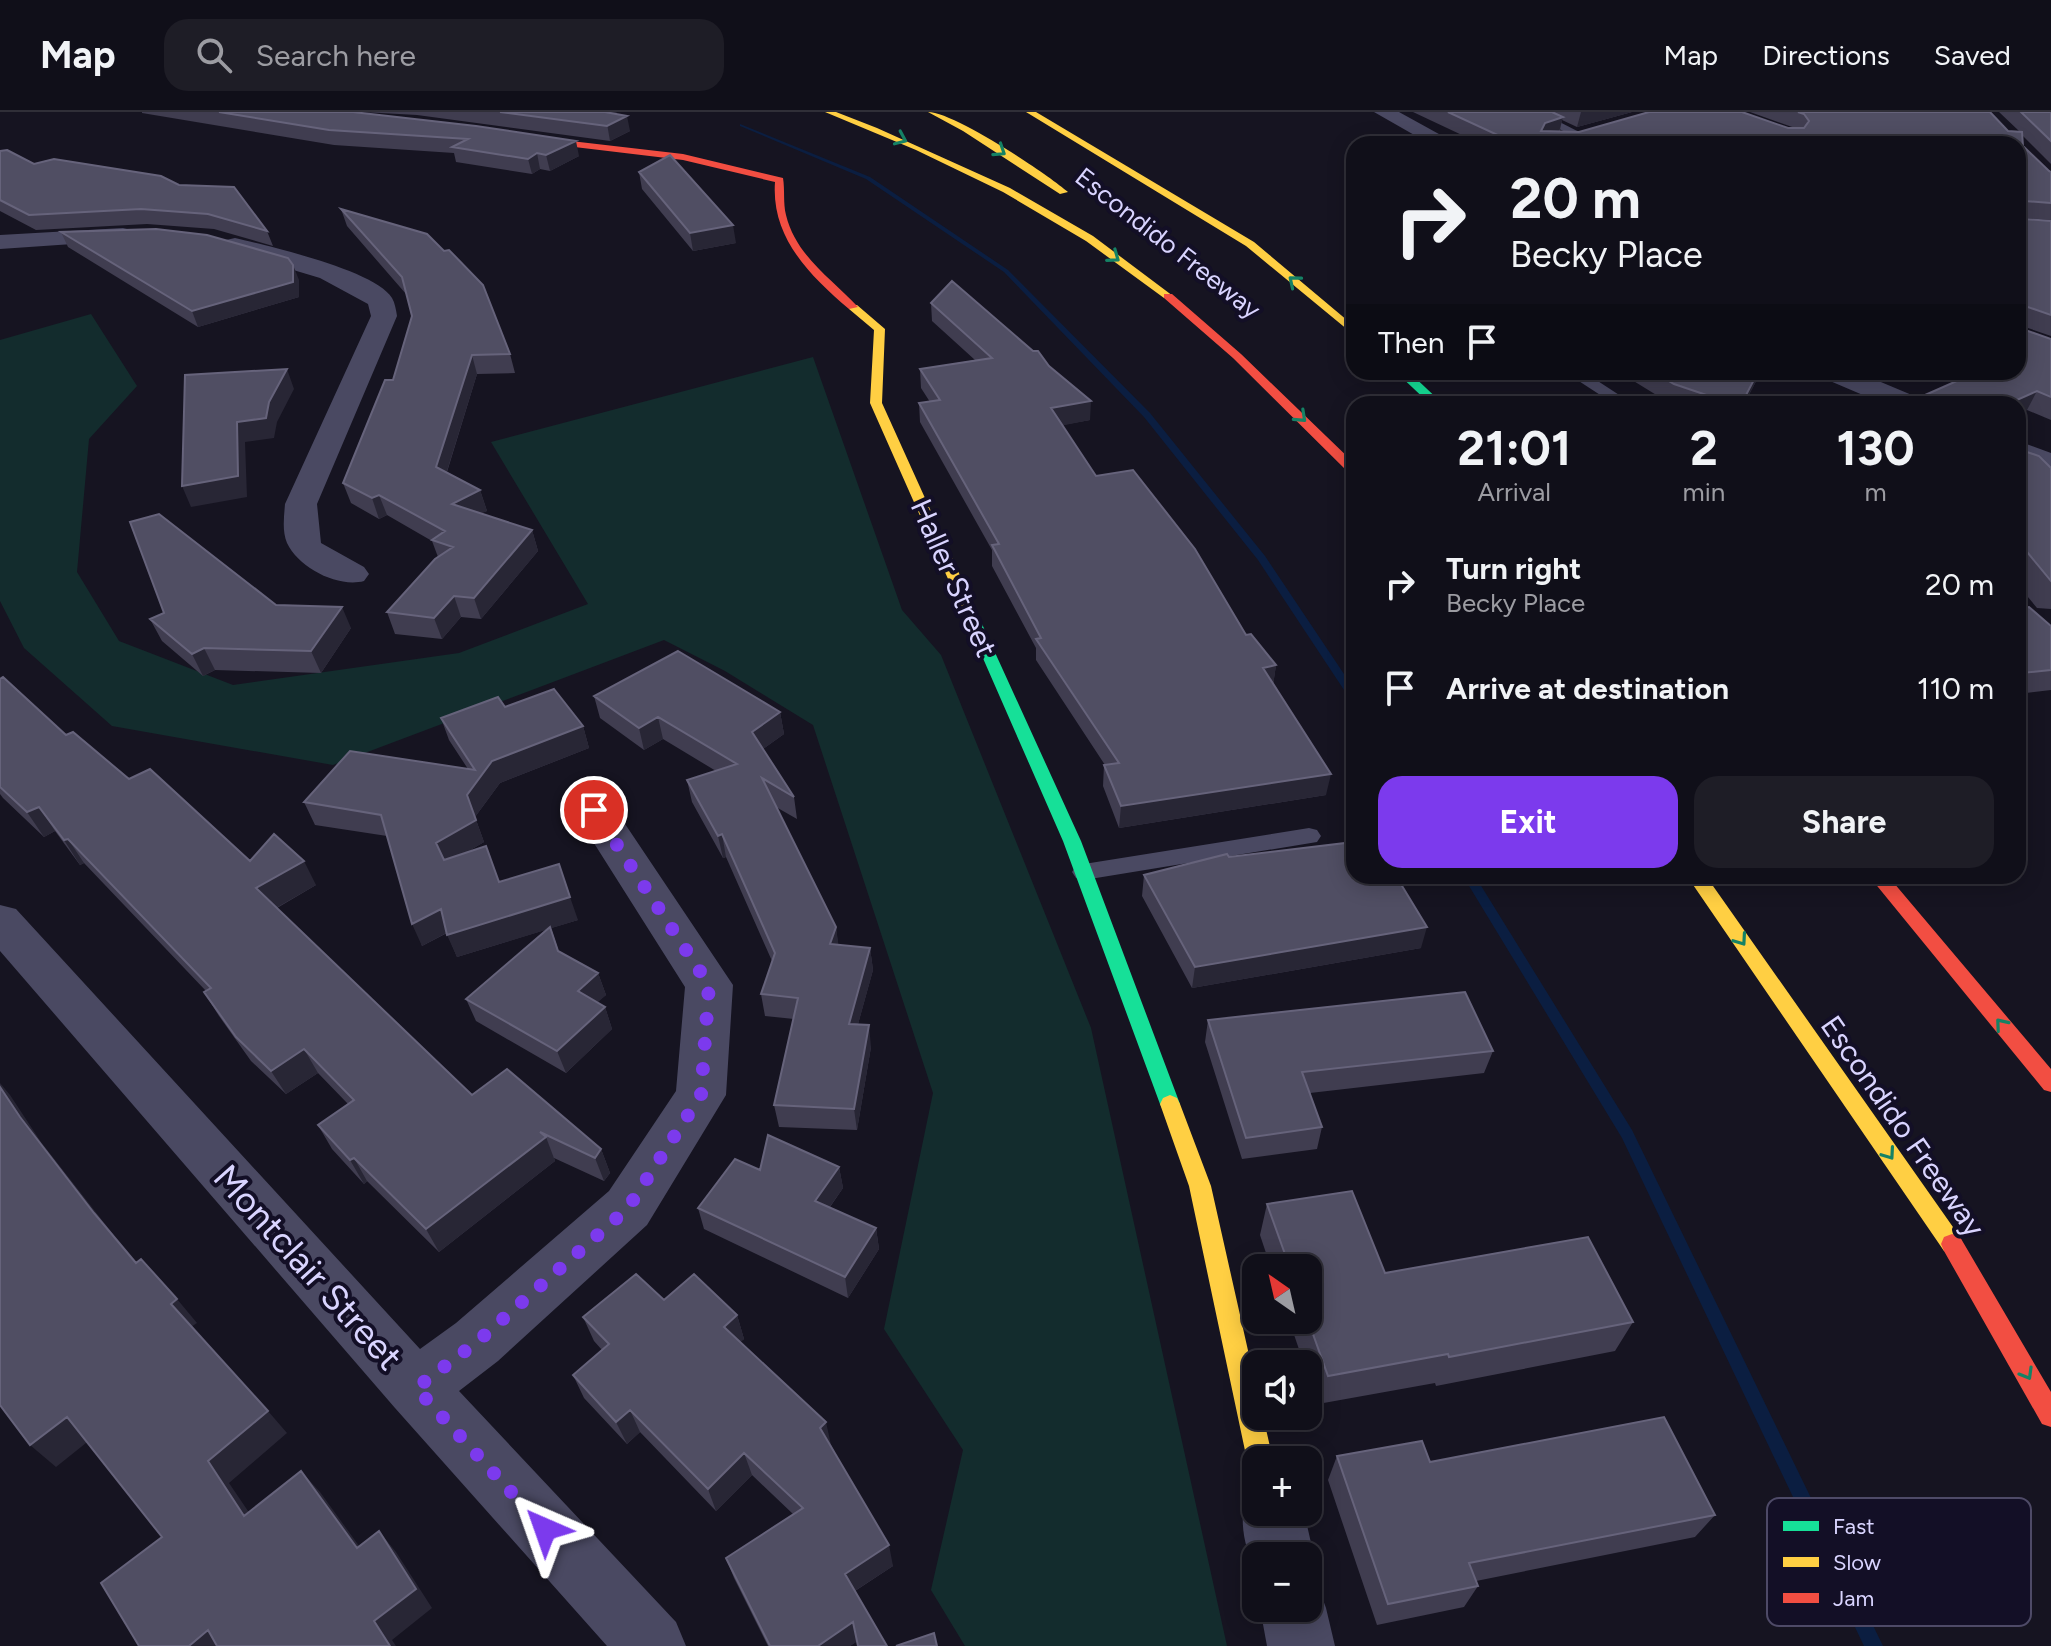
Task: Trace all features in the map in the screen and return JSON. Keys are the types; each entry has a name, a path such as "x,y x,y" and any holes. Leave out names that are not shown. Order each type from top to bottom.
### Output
{"main road":[{"path":"829,112 883,131 947,160 1092,242 1163,292 1346,463"},
{"name":"Escondido Freeway","path":"932,112 966,129 1074,199"},
{"name":"Escondido Freeway","path":"1030,112 1250,244 1346,325"},
{"name":"Haller Street","path":"498,135 573,147 675,154 739,166 780,180 776,190 784,228 809,267 880,329 876,403 1084,872 1200,1186 1257,1446"},
{"name":"Escondido Freeway","path":"1120,236 1213,310"},
{"path":"1411,380 1428,396"},
{"name":"Escondido Freeway","path":"1702,884 1962,1259 2051,1415"},
{"path":"1885,884 2051,1084"}],"street":[{"path":"1384,112 1430,136"},
{"path":"1580,136 1588,134"},
{"path":"0,242 147,234"},
{"path":"214,239 333,274 363,287 380,300 384,316 301,504 299,533 312,556 352,574"},
{"path":"1852,380 1890,396"},
{"path":"2026,453 2051,464"},
{"path":"416,1388 477,1342 628,1208 701,1095 709,985 594,810"},
{"name":"Montclair Street","path":"0,921 416,1388 652,1646"},
{"path":"1296,1622 1301,1646"}],"lane":[{"path":"1531,112 1588,134"},
{"path":"1586,380 1612,396"},
{"path":"1084,872 1309,836"}],"green space":[{"path":"91,314 137,386 89,439 77,572 119,641 233,685 459,653 588,604 491,442 813,357 902,610 941,655 1091,1028 1227,1646 965,1646 931,1590 963,1450 884,1329 933,1093 813,725 725,671 664,640 333,765 112,726 24,648 0,601 0,340"}],"building":[{"path":"219,112 353,112 576,141 546,155 537,153 528,159 452,147 468,139 329,130"},
{"path":"500,112 605,112 627,116 607,126"},
{"path":"1448,112 1552,112 1563,117 1545,123 1541,131 1579,132 1649,112 1742,112 1788,128 1804,128 1809,121 1798,112 1990,112 2008,131 2022,132 2022,136 1500,136"},
{"path":"2021,112 2051,112 2051,141"},
{"path":"2026,149 2051,172 2051,203 2026,201"},
{"path":"7,150 34,164 54,159 161,176 179,185 234,187 267,231 208,214 141,209 29,215 0,200 0,151"},
{"path":"670,155 733,225 690,233 639,172"},
{"path":"341,209 427,234 444,251 449,250 483,285 510,354 472,355 436,467 480,490 452,504 532,530 474,598 454,596 434,618 387,612 435,559 453,547 432,540 445,531 379,495 372,498 343,483 385,380 393,380 412,316 402,277"},
{"path":"2026,219 2051,221 2051,315 2026,308"},
{"path":"156,229 207,235 288,258 293,265 293,282 192,311 61,232"},
{"path":"952,281 1033,351 1038,351 1049,366 1091,401 1051,408 1096,476 1133,470 1195,549 1246,635 1251,634 1276,665 1263,668 1331,774 1121,806 1104,765 1119,763 1036,639 1041,638 992,545 999,544 919,403 940,400 920,369 992,358 931,303"},
{"path":"2026,330 2051,339 2051,397 2037,391 2026,396 1923,396 1959,380 2026,380"},
{"path":"287,369 269,402 266,418 237,422 238,476 182,486 185,375"},
{"path":"1667,380 1754,380 1746,396 1709,396"},
{"path":"2026,452 2039,456 2051,468 2051,581 2026,551"},
{"path":"159,514 276,605 342,607 311,651 204,648 192,654 150,619 164,613 130,522"},
{"path":"2026,607 2051,626 2051,670 2026,672"},
{"path":"678,651 780,712 752,732 794,797 762,778 836,927 830,944 870,948 849,1024 869,1025 854,1109 774,1105 798,998 761,994 775,953 722,834 718,836 687,780 737,764 658,717 639,728 594,696"},
{"path":"3,677 66,735 73,732 129,779 150,769 250,861 274,834 304,861 256,888 472,1095 507,1069 601,1149 595,1158 540,1132 546,1137 426,1229 354,1158 350,1160 318,1125 354,1100 304,1049 271,1071 236,1037 204,992 211,988 68,839 64,840 39,807 27,812 0,787 0,679"},
{"path":"554,689 583,726 492,761 467,795 476,820 436,843 444,860 486,846 499,882 559,864 570,897 447,935 441,909 412,924 381,815 304,802 350,751 475,770 441,718 498,697 505,707"},
{"path":"1346,843 1346,884 1401,884 1427,927 1195,967 1144,875 1227,854 1229,857"},
{"path":"550,927 558,951 598,973 578,991 605,1007 557,1051 466,999"},
{"path":"1465,992 1493,1051 1302,1072 1322,1127 1246,1138 1208,1020"},
{"path":"0,1087 94,1213 136,1263 141,1259 177,1299 171,1304 268,1411 208,1461 244,1516 301,1471 357,1548 379,1531 416,1589 374,1621 390,1646 217,1646 208,1630 189,1646 139,1646 101,1583 162,1537 67,1417 30,1445 0,1405"},
{"path":"768,1135 839,1167 815,1201 876,1228 845,1277 698,1208 735,1159 760,1170"},
{"path":"1352,1191 1385,1273 1588,1237 1633,1322 1328,1376 1322,1350 1319,1350 1313,1334 1322,1334 1322,1254 1285,1254 1267,1204"},
{"path":"636,1274 664,1300 694,1274 737,1315 724,1327 826,1422 820,1428 889,1545 845,1574 887,1646 858,1646 853,1622 818,1646 770,1646 726,1558 803,1508 744,1453 708,1489 630,1410 616,1422 573,1375 609,1344 583,1317"},
{"path":"1664,1417 1715,1515 1469,1563 1478,1586 1388,1604 1337,1456 1422,1441 1430,1462"},
{"path":"934,1633 937,1646 896,1646"}],"waterway":[{"path":"742,125 868,178 1006,271 1147,415 1262,558 1346,685"},
{"path":"1474,884 1627,1134 1803,1498"},
{"path":"1864,1626 1874,1646"}],"traffic: fast":[{"path":"1411,380 1428,396"},
{"path":"975,624 1072,841 1170,1104"}],"traffic: slow":[{"path":"829,112 963,168 1049,213 1130,266 1168,296"},
{"path":"932,112 966,129 1063,192"},
{"path":"1030,112 1250,244 1346,325"},
{"path":"853,307 880,329 876,403 975,624"},
{"path":"1702,884 1952,1244"},
{"path":"1170,1104 1200,1186 1257,1446"}],"traffic: jam":[{"path":"519,138 683,157 780,180 782,217 798,251 824,281 853,307"},
{"path":"1168,296 1237,356 1346,462"},
{"path":"1885,884 2051,1084"},
{"path":"1952,1244 2051,1415"}],"route":[{"path":"545,1529 416,1388 477,1342 628,1208 701,1095 709,985 594,810"}]}
